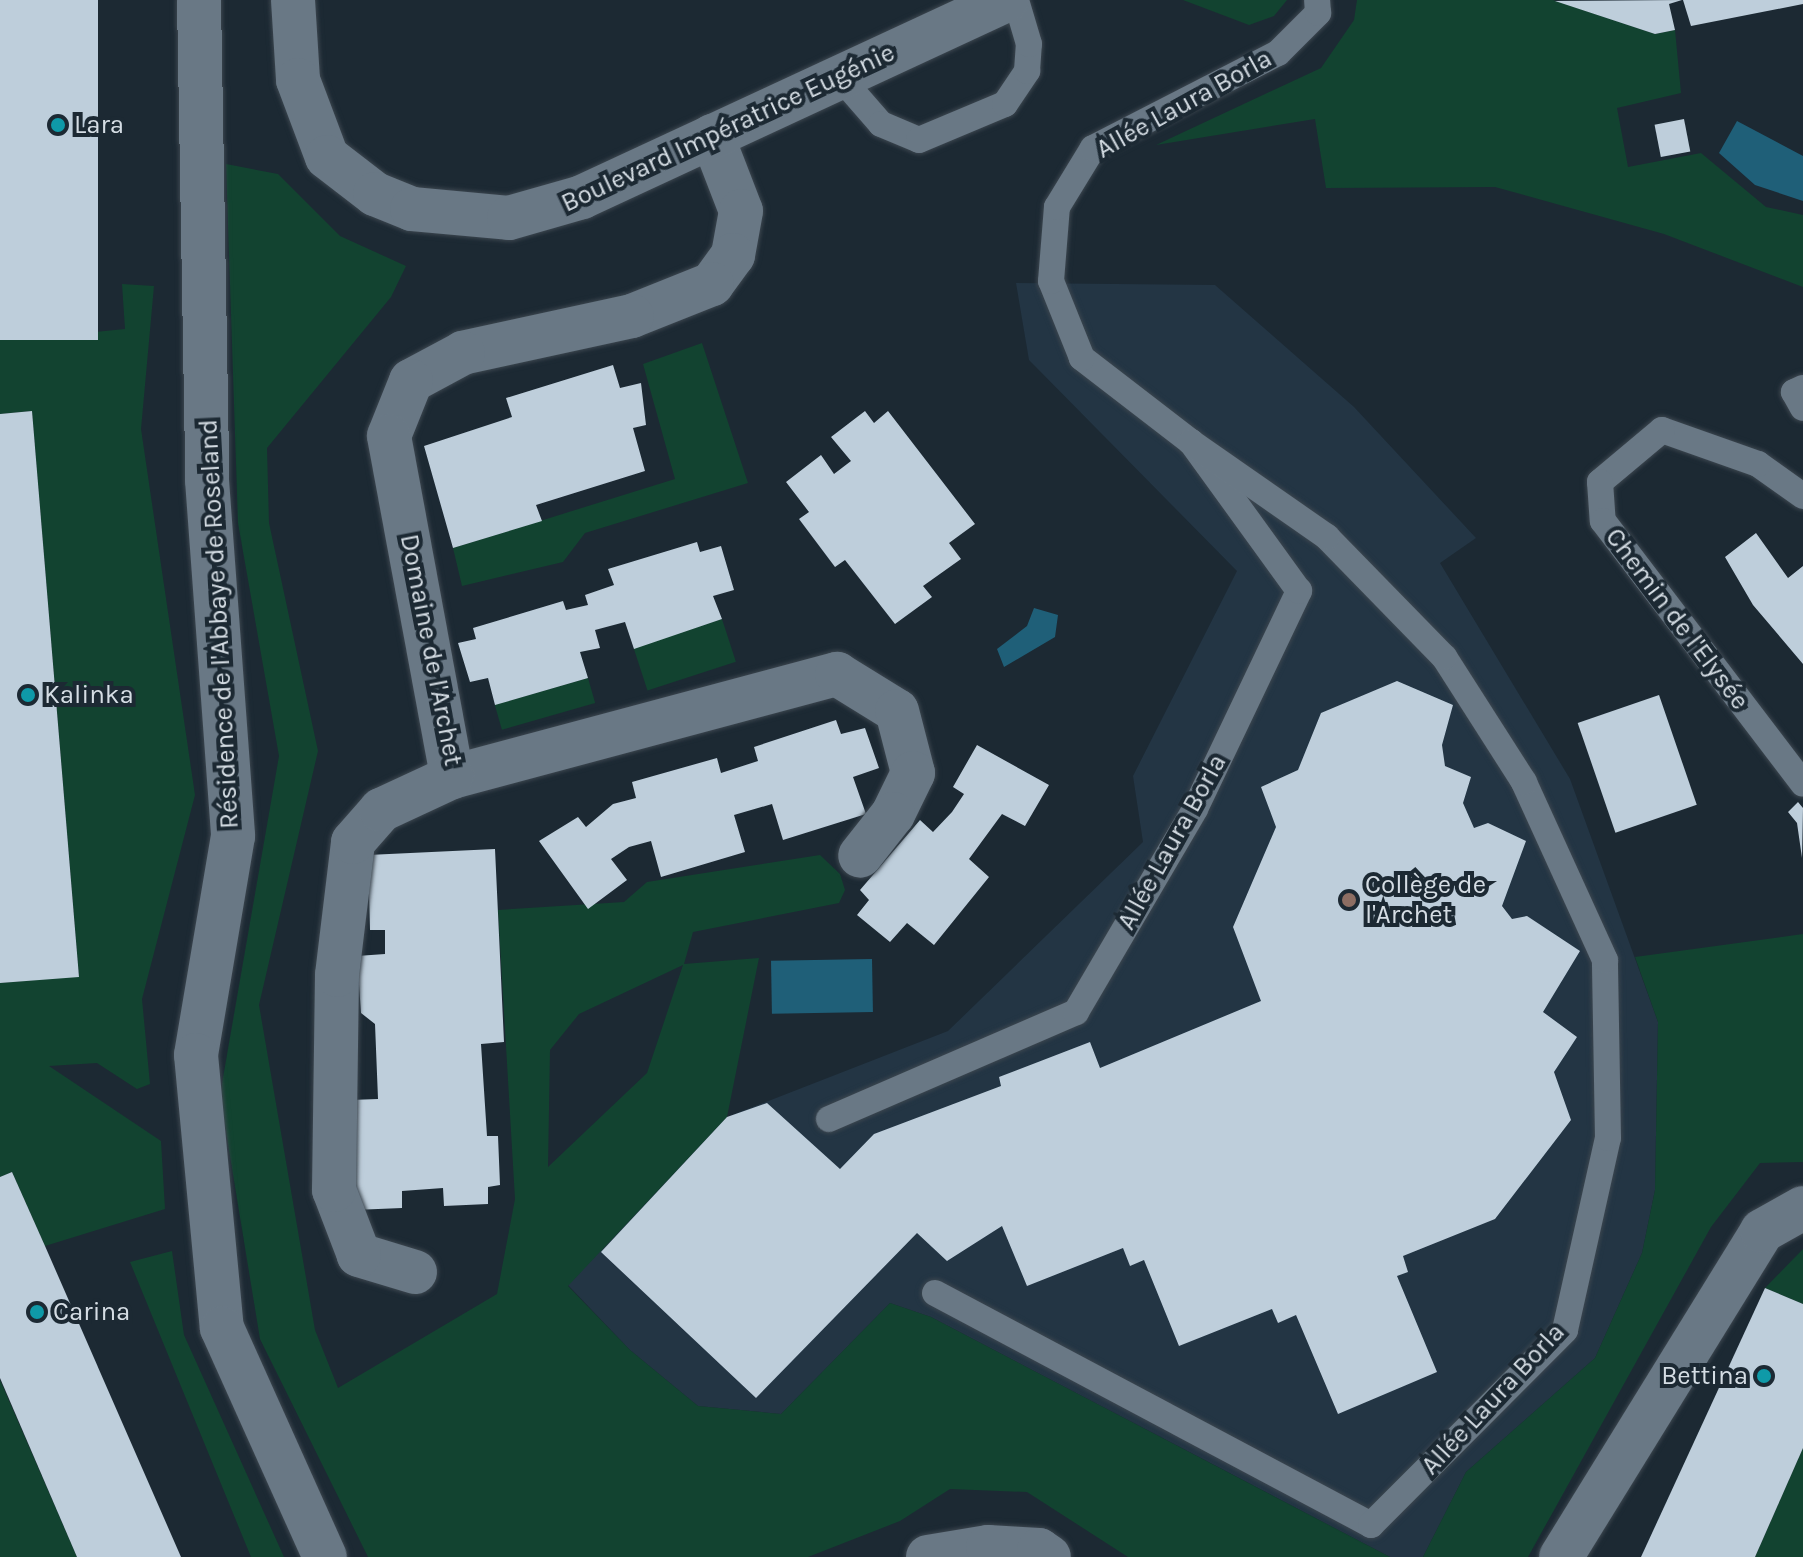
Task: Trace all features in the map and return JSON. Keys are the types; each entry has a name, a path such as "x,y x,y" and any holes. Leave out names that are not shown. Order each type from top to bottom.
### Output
{"street":[{"name":"Résidence de l'Abbaye de Roseland","path":"199,0 207,480 233,836 196,1055 222,1328 325,1557"},
{"name":"Boulevard Impératrice Eugénie","path":"293,0 303,104 327,157 375,194 440,216 543,212 1006,0"},
{"name":"Domaine de l'Archet","path":"712,136 741,211 733,255 712,284 632,316 463,353 411,381 389,436 452,777 837,674 897,711 913,773 893,814 860,856"},
{"path":"415,1272 359,1255 334,1190 337,975 353,842 381,810 452,777"},
{"path":"1561,1557 1762,1231 1803,1208"},
{"path":"928,1557 988,1547 1039,1550 1049,1557"}],"lane":[{"path":"840,77 881,124 919,140 1005,104 1027,71 1029,44 1016,0"},
{"name":"Allée Laura Borla","path":"935,1293 1371,1525 1565,1330 1608,1138 1605,960 1524,782 1444,657 1327,537 1191,442 1082,358 1051,281 1057,207 1093,148 1278,53 1318,13 1317,0"},
{"path":"1803,388 1794,392 1803,408"},
{"name":"Chemin de l'Elysée","path":"1803,496 1758,464 1662,430 1600,482 1603,521 1803,784"},
{"name":"Allée Laura Borla","path":"829,1119 1076,1012 1195,809 1299,591 1191,442"}],"shaded area":[{"name":"Collège de l'Archet","path":"1016,283 1215,285 1354,407 1476,538 1440,563 1570,779 1658,1022 1655,1190 1642,1253 1595,1358 1466,1472 1423,1557 1390,1557 931,1317 890,1303 781,1414 698,1406 630,1350 568,1285 727,1117 948,1031 1143,842 1133,776 1237,571 1029,360"}],"green space":[{"path":"1183,0 1287,0 1274,16 1249,25"},
{"path":"1357,0 1553,0 1655,34 1675,30 1681,93 1617,108 1628,167 1701,153 1766,207 1803,215 1803,287 1664,234 1495,187 1326,188 1315,119 1156,145 1321,68 1354,20"},
{"path":"0,32 25,339 125,329 122,284 154,286 141,429 195,795 142,999 150,1084 137,1089 97,1063 49,1066 161,1141 165,1209 45,1246 12,1172 0,1177 0,983 79,976 32,411 0,414"},
{"path":"226,164 278,174 340,236 406,266 391,297 267,448 269,523 318,751 259,1005 315,1330 338,1388 497,1294 515,1199 498,910 624,902 647,882 820,855 840,874 845,890 839,903 693,932 684,964 759,958 727,1117 568,1286 630,1350 698,1406 781,1414 890,1303 931,1317 1390,1557 1128,1557 1027,1492 950,1489 900,1521 808,1557 368,1557 260,1339 220,1095 279,756 238,523","holes":["683,965 647,1073 548,1167 550,1050 579,1014"]},
{"path":"702,343 748,483 585,533 563,562 462,586 453,548 675,479 643,364"},
{"path":"722,619 736,662 647,691 634,648"},
{"path":"588,678 595,703 502,730 495,705"},
{"path":"1803,934 1803,1162 1760,1163 1711,1227 1528,1557 1423,1557 1466,1472 1595,1358 1642,1253 1655,1190 1658,1022 1635,957"},
{"path":"1803,1249 1803,1304 1765,1288"},
{"path":"172,1251 184,1335 284,1557 251,1557 130,1262"},
{"path":"0,1380 77,1557 0,1557"},
{"path":"1803,1448 1803,1557 1755,1557"}],"water":[{"path":"1737,121 1803,156 1803,201 1755,185 1719,153"},
{"path":"1034,608 1058,615 1055,637 1004,667 997,649 1027,626"},
{"path":"872,959 873,1012 772,1014 771,961"}],"building":[{"name":"Lara","path":"0,0 98,0 98,340 0,340"},
{"path":"1682,0 1669,4 1675,30 1655,34 1555,1"},
{"path":"1683,0 1803,0 1803,4 1691,26"},
{"path":"1684,119 1690,151 1661,157 1655,125"},
{"path":"613,365 620,388 641,383 646,425 633,428 645,471 536,505 542,521 453,548 424,446 512,417 506,398"},
{"name":"Kalinka","path":"32,411 79,977 0,983 0,414"},
{"path":"865,411 874,423 888,411 975,524 949,543 961,559 923,586 932,597 895,624 845,560 835,567 799,519 809,512 786,482 821,455 834,474 851,461 831,437"},
{"path":"1756,533 1788,578 1803,566 1803,664 1753,605 1725,557"},
{"path":"697,542 700,552 721,546 734,590 713,596 722,619 634,649 625,622 595,630 600,648 580,652 588,678 495,705 488,678 470,682 458,643 476,639 473,628 563,601 566,610 588,605 585,595 614,585 608,569"},
{"name":"Collège de l'Archet","path":"1397,681 1453,705 1442,745 1445,766 1471,777 1463,803 1474,828 1488,823 1526,841 1502,906 1512,919 1527,916 1580,951 1543,1012 1577,1037 1554,1072 1571,1120 1495,1219 1403,1256 1408,1272 1397,1276 1437,1372 1338,1414 1296,1315 1278,1323 1272,1309 1179,1346 1144,1260 1130,1266 1123,1248 1027,1286 1002,1226 947,1261 917,1233 756,1398 601,1252 727,1117 767,1103 840,1169 874,1134 1001,1086 999,1077 1090,1042 1100,1068 1261,1001 1233,927 1276,827 1261,787 1298,770 1321,713"},
{"path":"1659,695 1697,805 1615,833 1578,723"},
{"path":"836,720 841,734 865,728 879,768 853,777 866,814 783,840 772,804 734,815 745,852 661,877 651,841 629,847 611,859 627,880 588,909 539,841 578,817 586,827 613,804 636,798 632,782 717,758 721,773 758,761 754,747"},
{"path":"977,745 1049,785 1025,826 1002,814 969,859 989,877 934,945 907,923 890,942 857,915 869,900 860,890 920,820 933,832 952,812 964,794 953,787"},
{"path":"1798,802 1803,808 1802,858 1797,823 1788,812"},
{"path":"495,849 504,1042 481,1044 487,1136 498,1136 500,1185 488,1187 488,1204 444,1206 443,1188 402,1191 402,1208 354,1210 350,1100 378,1099 375,1024 361,1013 357,956 385,954 385,930 370,930 368,855"},
{"name":"Carina","path":"12,1172 181,1557 77,1557 0,1378 0,1177"},
{"name":"Bettina","path":"1765,1288 1803,1304 1803,1448 1755,1557 1641,1557"}],"place":[{"name":"Lara","path":"58,125"},
{"name":"Kalinka","path":"28,695"},
{"name":"Collège de l'Archet","path":"1349,900"},
{"name":"Carina","path":"37,1312"},
{"name":"Bettina","path":"1764,1376"}]}
